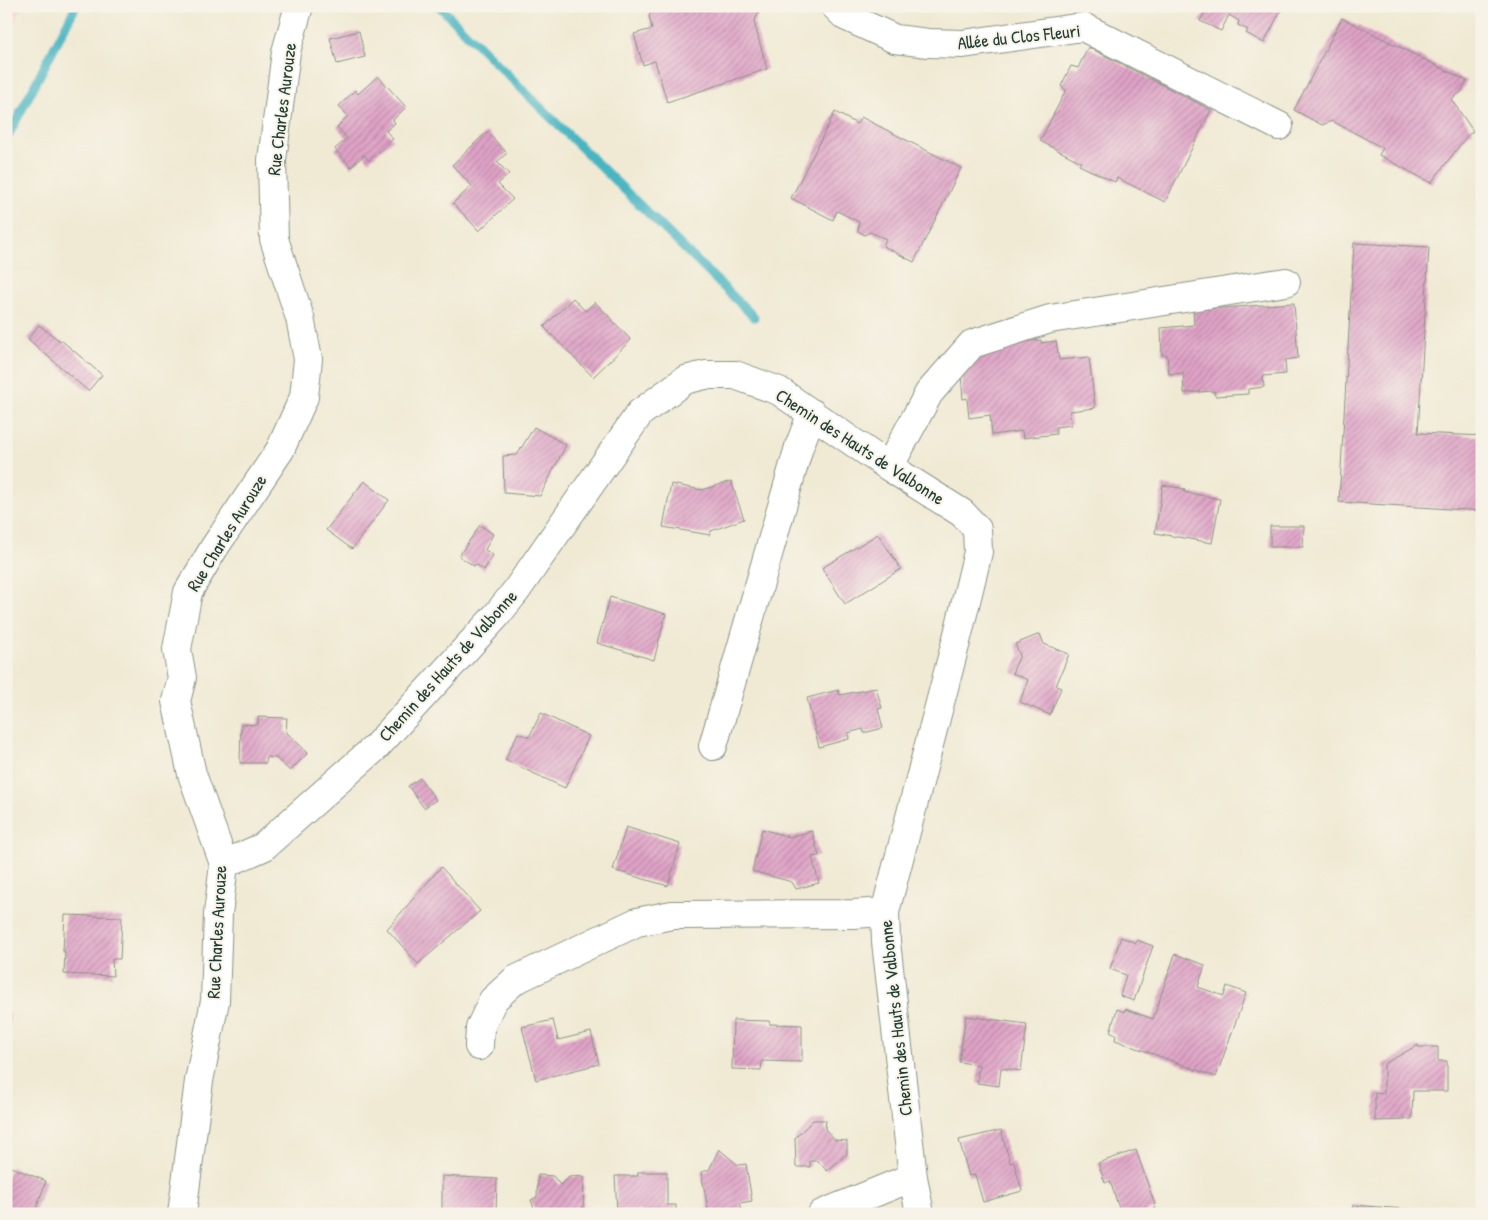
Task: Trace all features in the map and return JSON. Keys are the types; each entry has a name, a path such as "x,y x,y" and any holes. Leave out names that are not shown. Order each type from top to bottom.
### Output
{"street":[{"name":"Rue Charles Aurouze","path":"182,1214 199,1081 215,1001 218,914 224,864 192,774 176,701 182,678 177,649 188,592 214,548 280,450 304,397 308,359 300,318 274,239 272,160 286,52 299,6"},
{"name":"Allée du Clos Fleuri","path":"834,6 845,16 895,39 928,44 963,44 1082,27 1279,126"},
{"path":"889,467 929,393 972,344 1050,319 1286,282"},
{"name":"Chemin des Hauts de Valbonne","path":"224,864 263,847 376,747 496,616 516,591 640,413 685,380 705,375 735,375 778,390 889,467 962,513 977,529 978,552 885,912 886,942 913,1177 920,1214"},
{"path":"713,746 799,447 812,413"},
{"path":"479,1046 480,1028 492,1000 515,980 637,922 672,915 853,914 885,912"},
{"path":"822,1214 913,1177"}],"shaded area":[{"path":"6,6 22,6 6,39"}],"building":[{"path":"654,6 762,6 754,22 767,69 667,102 655,61 643,65 634,34 652,29 649,16"},
{"path":"1208,6 1283,6 1264,43 1246,33 1248,30 1238,25 1239,21 1229,15 1221,31 1200,21"},
{"path":"1342,18 1467,81 1461,92 1451,99 1473,131 1466,137 1431,183 1379,155 1383,148 1332,121 1322,125 1294,110"},
{"path":"359,31 365,57 337,64 330,38"},
{"path":"1088,47 1211,110 1165,202 1117,178 1115,182 1079,165 1081,162 1040,141 1066,90 1061,86 1071,66 1078,68"},
{"path":"378,76 406,107 393,120 395,123 386,131 393,139 369,161 364,155 351,167 335,149 347,138 337,127 348,116 339,106 355,90 358,94"},
{"path":"835,112 857,124 861,117 961,168 914,262 883,246 886,239 870,232 865,235 858,231 859,222 837,211 833,220 791,198"},
{"path":"487,132 507,153 497,162 509,174 498,184 513,199 479,231 453,203 472,186 452,165"},
{"path":"1354,243 1429,247 1418,433 1482,436 1482,511 1339,502"},
{"path":"573,298 585,311 595,302 631,340 593,377 544,327"},
{"path":"1294,303 1298,358 1285,360 1286,374 1263,376 1264,387 1248,389 1248,394 1215,396 1214,391 1184,393 1183,373 1169,374 1167,355 1162,355 1161,328 1194,325 1193,310"},
{"path":"39,325 61,340 102,375 88,391 28,339"},
{"path":"1041,340 1041,343 1056,341 1059,360 1089,357 1095,408 1070,411 1071,425 1056,427 1056,434 1023,438 1022,431 992,435 990,415 969,418 967,398 963,399 961,375 964,375 962,360 1007,343"},
{"path":"534,427 566,445 540,496 504,493 503,456 517,455"},
{"path":"364,481 389,500 352,549 326,530"},
{"path":"731,481 744,519 711,531 710,535 663,527 671,484 702,490"},
{"path":"1163,485 1185,489 1184,492 1220,499 1212,543 1155,533"},
{"path":"480,525 493,534 485,550 493,555 484,570 459,556"},
{"path":"1270,526 1304,526 1303,547 1270,547"},
{"path":"878,534 901,569 845,604 822,568"},
{"path":"610,597 666,614 654,660 597,643"},
{"path":"1040,634 1044,644 1069,654 1056,686 1061,688 1050,715 1020,702 1028,680 1012,673 1020,655 1015,644"},
{"path":"876,688 882,708 878,709 883,728 864,733 863,729 848,733 849,739 819,747 807,698 838,690 840,695"},
{"path":"541,713 589,736 565,788 505,760 518,733 529,737"},
{"path":"258,717 287,718 286,732 308,753 290,771 276,758 267,757 266,763 240,763 241,724 258,725"},
{"path":"420,778 436,800 424,808 408,786"},
{"path":"626,827 680,844 668,886 613,870"},
{"path":"762,829 789,837 812,831 819,856 812,857 819,883 796,889 792,882 752,871"},
{"path":"441,867 480,911 418,964 387,929"},
{"path":"65,915 122,917 120,959 112,959 113,976 64,974"},
{"path":"1121,937 1136,943 1137,940 1153,946 1134,1001 1120,996 1126,975 1110,969"},
{"path":"1175,954 1205,965 1198,987 1224,996 1227,986 1246,993 1216,1077 1115,1040 1116,1035 1110,1032 1117,1009 1124,1012 1125,1009 1153,1019"},
{"path":"6,1012 10,1012 9,1033 6,1033"},
{"path":"966,1016 1027,1024 1021,1071 1001,1068 999,1086 977,1083 979,1065 959,1062"},
{"path":"553,1020 558,1040 591,1032 599,1064 536,1080 522,1027"},
{"path":"733,1020 769,1021 770,1024 802,1025 802,1062 762,1061 761,1070 732,1069"},
{"path":"1418,1045 1418,1047 1438,1047 1438,1061 1447,1061 1447,1091 1413,1091 1412,1119 1375,1121 1375,1093 1384,1094 1384,1064"},
{"path":"813,1120 826,1120 825,1129 835,1140 847,1141 847,1154 827,1171 818,1161 810,1161 810,1167 796,1167 795,1138"},
{"path":"1001,1130 1010,1163 1014,1162 1022,1191 983,1202 975,1175 969,1176 959,1140"},
{"path":"719,1149 738,1165 746,1164 752,1201 740,1203 742,1209 730,1211 728,1214 709,1214 701,1172 709,1170"},
{"path":"1136,1150 1156,1208 1140,1214 1121,1214 1110,1181 1105,1183 1098,1163"},
{"path":"11,1167 46,1181 35,1212 39,1214 6,1214 6,1178"},
{"path":"638,1172 667,1172 667,1205 676,1205 676,1214 641,1214 641,1211 617,1211 615,1176 638,1176"},
{"path":"538,1175 553,1176 560,1185 571,1176 584,1177 583,1214 536,1214 531,1200 537,1197"},
{"path":"442,1176 497,1179 496,1214 442,1214"},
{"path":"1354,1205 1416,1210 1416,1214 1353,1214"}],"waterway":[{"path":"6,140 76,6"},
{"path":"439,6 754,317"}]}
